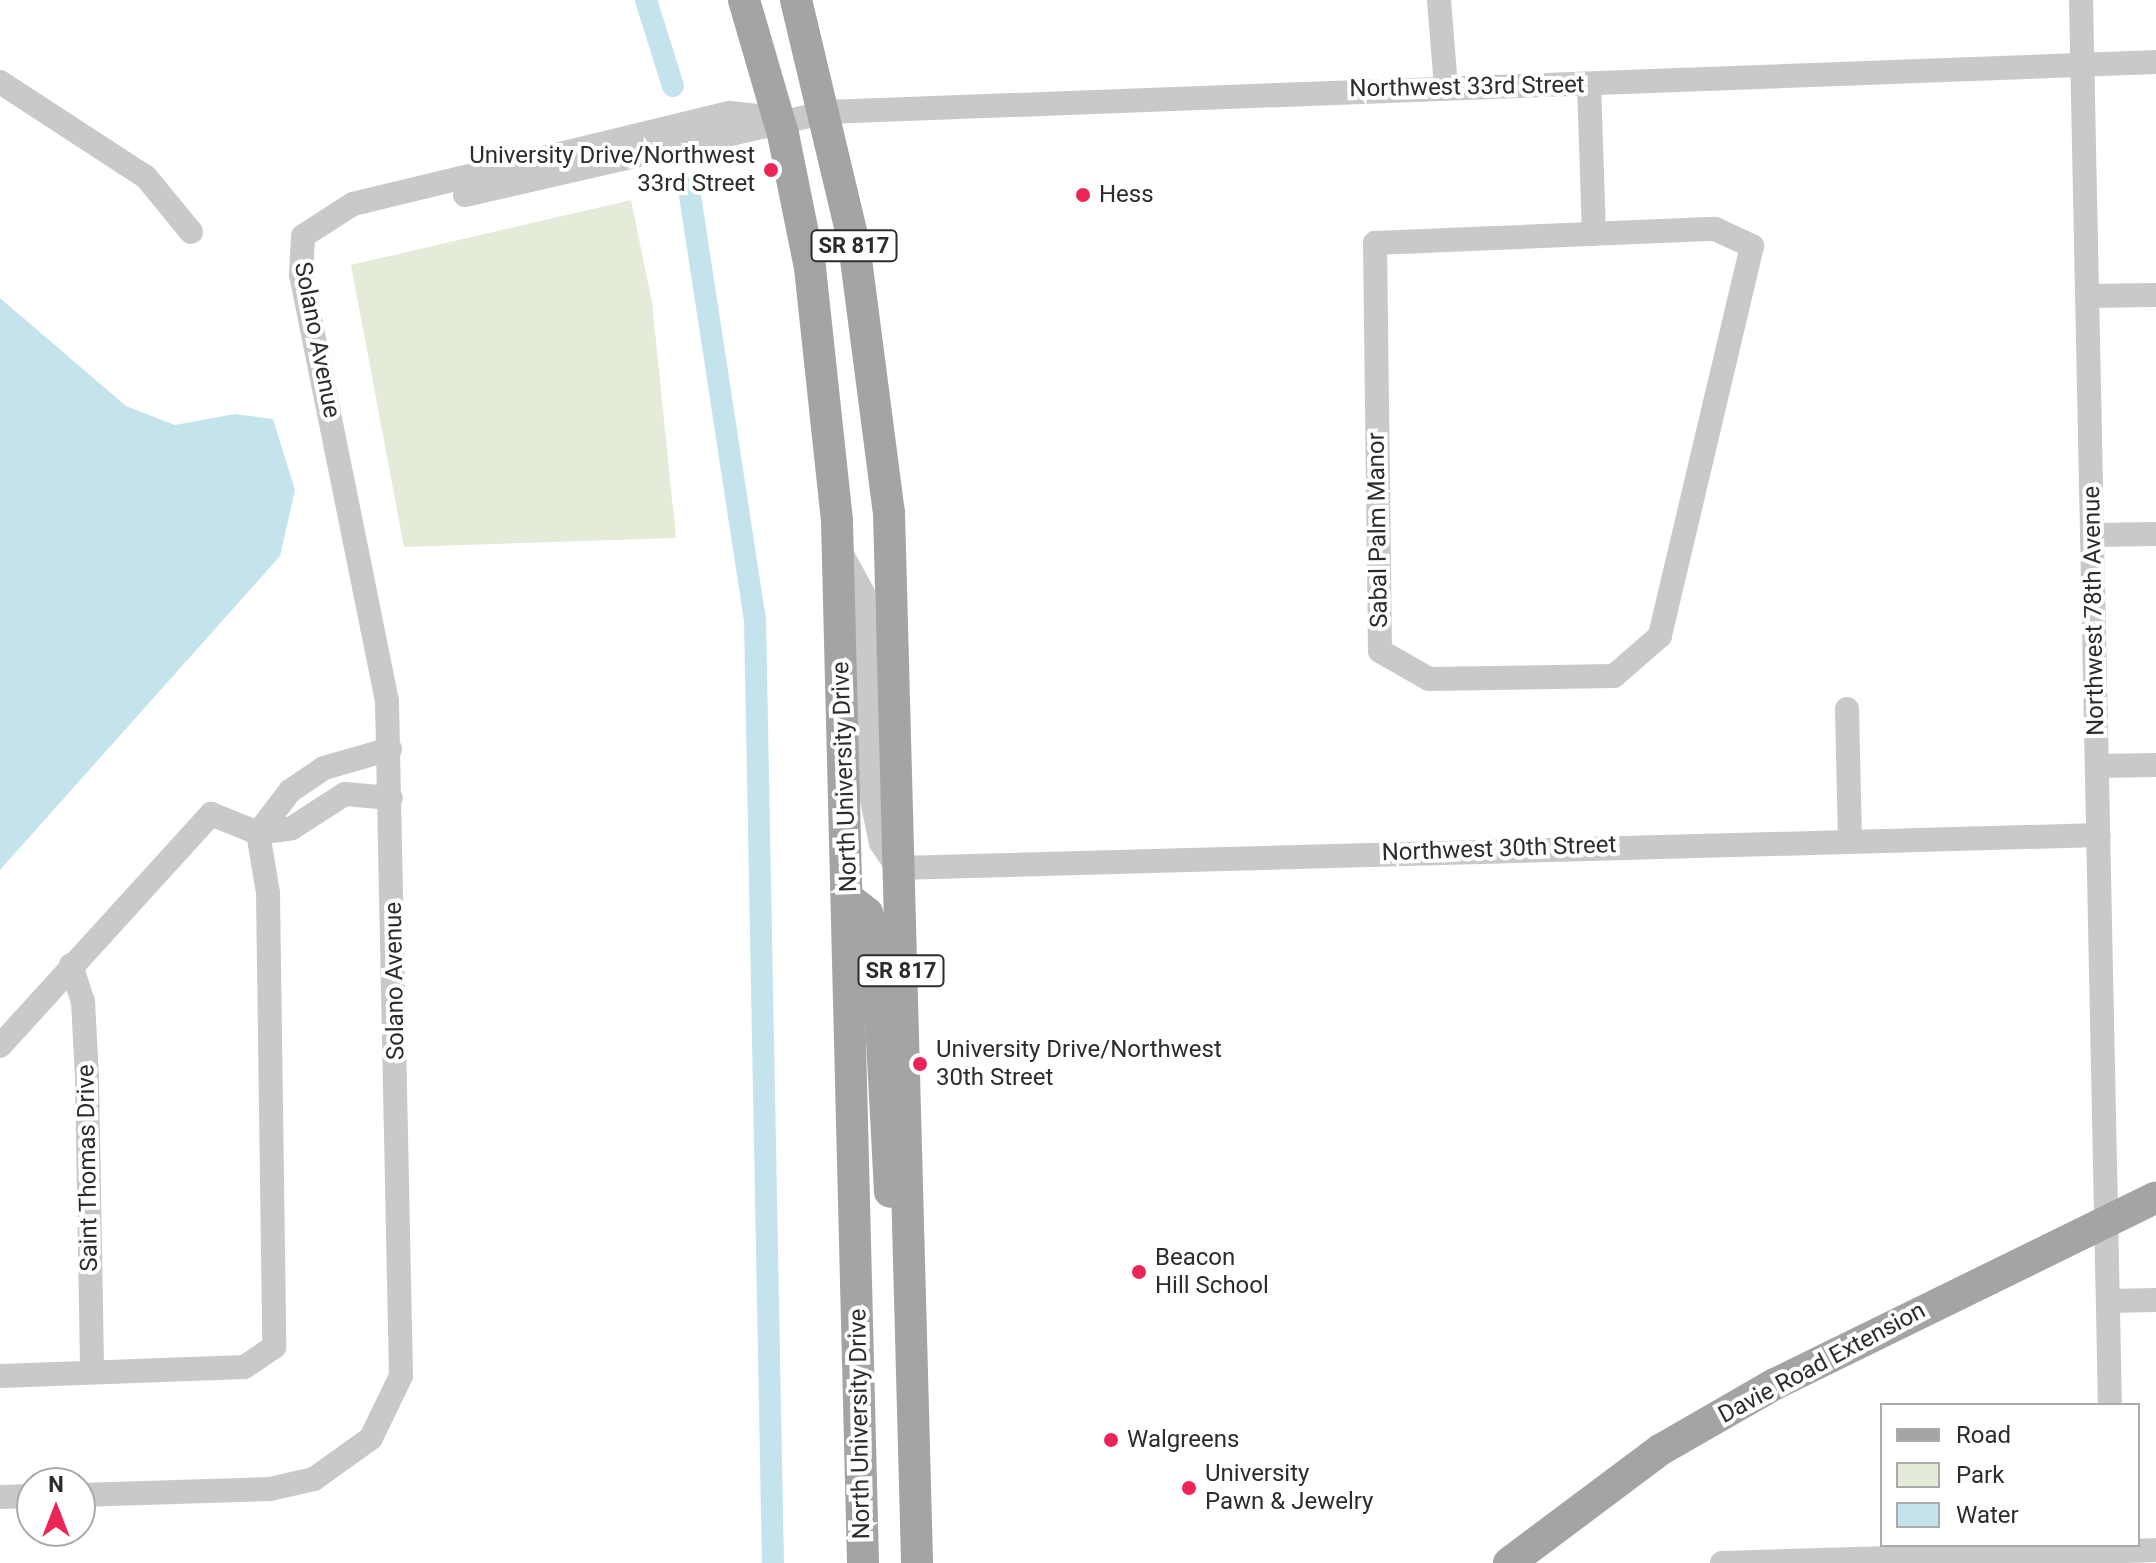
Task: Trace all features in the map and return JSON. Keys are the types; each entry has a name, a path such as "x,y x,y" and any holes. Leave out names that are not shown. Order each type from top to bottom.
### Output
{"main road":[{"name":"North University Drive","path":"744,0 778,118 825,375 838,546 863,1563"},
{"name":"North University Drive","path":"796,0 827,112 882,439 898,868 917,1563"},
{"path":"848,898 867,913 877,944 883,1149 891,1199 908,1234"},
{"name":"Davie Road Extension","path":"1509,1563 1660,1450 1775,1384 2156,1197"}],"street":[{"path":"1439,0 1446,87"},
{"name":"Northwest 78th Avenue","path":"2081,0 2108,1301"},
{"name":"Northwest 33rd Street","path":"778,118 827,112 2156,62"},
{"path":"0,82 146,177 191,232"},
{"path":"1589,84 1594,234"},
{"name":"Solano Avenue","path":"96,1494 292,1486 339,1467 384,1421 401,1376 390,749 353,515 301,275 303,236 313,224 353,204 730,113 778,118"},
{"name":"Sabal Palm Manor","path":"1715,229 1752,246 1660,636 1614,676 1429,679 1380,651 1375,243 1594,234 1715,229"},
{"path":"2087,296 2156,295"},
{"path":"2093,535 2156,534"},
{"path":"838,546 863,593 870,791 881,843 898,868"},
{"path":"1847,709 1850,838"},
{"path":"258,833 309,777 390,749"},
{"path":"2098,766 2156,765"},
{"path":"309,777 330,805"},
{"path":"0,1046 211,814 258,833 292,828 330,805 363,791 391,798"},
{"path":"0,1376 244,1367 274,1347 268,893 258,833"},
{"name":"Northwest 30th Street","path":"898,868 1850,838 2099,835"},
{"name":"Saint Thomas Drive","path":"71,965 83,1001 87,1078 92,1372"},
{"path":"2110,1403 2108,1301 2156,1300"},
{"path":"1722,1563 2156,1550"}],"green space":[{"path":"631,200 652,302 676,538 404,547 351,265"}],"water":[{"path":"0,298 126,406 175,425 235,414 273,419 295,490 280,556 0,870"}],"waterway":[{"path":"646,0 673,86"},
{"path":"689,189 755,619 773,1563"}],"place":[{"name":"University Drive/Northwest 33rd Street","path":"771,170"},
{"name":"Hess","path":"1083,195"},
{"name":"University Drive/Northwest 30th Street","path":"920,1064"},
{"name":"Beacon Hill School","path":"1139,1272"},
{"name":"Walgreens","path":"1111,1440"},
{"name":"University Pawn & Jewelry","path":"1189,1488"}]}
